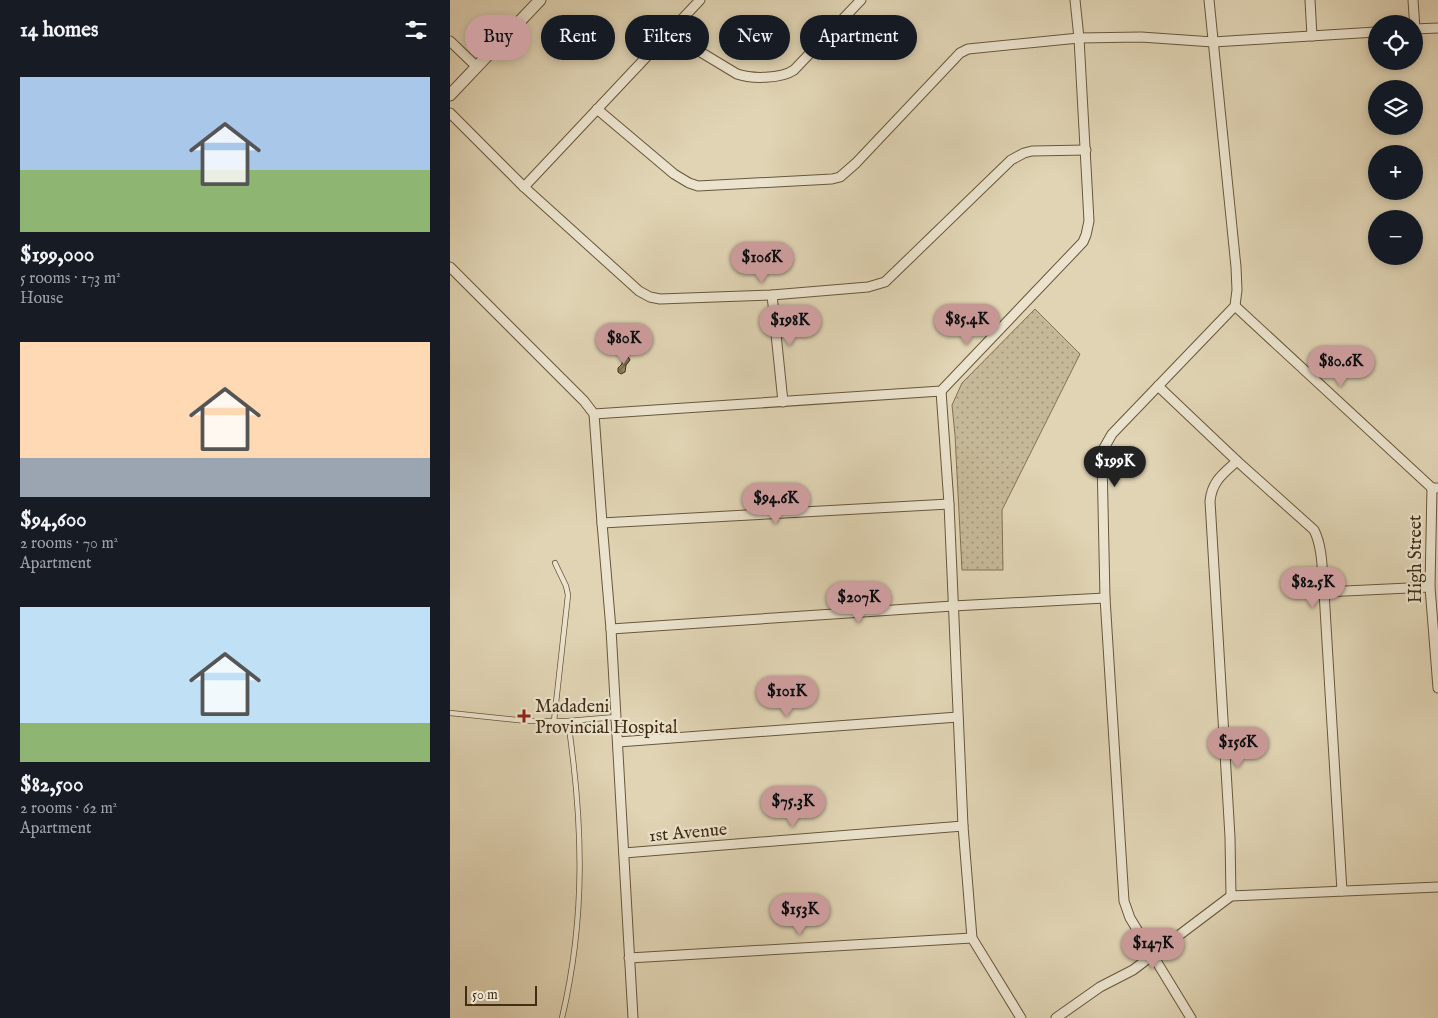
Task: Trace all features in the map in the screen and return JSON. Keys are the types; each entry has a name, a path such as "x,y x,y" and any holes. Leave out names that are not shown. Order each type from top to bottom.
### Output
{"street":[{"path":"450,95 540,0"},
{"path":"686,15 700,0"},
{"path":"709,57 737,74 746,77 783,75 794,70 861,0"},
{"path":"594,414 941,391 1083,242 1086,235 1089,221 1086,150 1075,0"},
{"path":"1191,1018 1130,918 1124,901 1105,598 1102,459 1104,448 1112,434 1235,306 1236,267 1209,0"},
{"path":"1310,0 1312,36"},
{"path":"1414,0 1415,15"},
{"path":"1423,29 1438,28"},
{"path":"597,110 674,174 688,183 698,186 832,179 840,177 856,163 960,54 974,48 1079,38 1141,36 1213,42 1368,32"},
{"path":"450,41 477,67"},
{"path":"524,187 644,60"},
{"path":"450,113 524,187 639,291 650,297 671,299 772,295 868,287 885,282 1010,160 1032,151 1086,150"},
{"path":"450,267 584,401 594,414 611,629 633,1018"},
{"path":"772,295 783,402"},
{"path":"1235,306 1435,488"},
{"path":"1158,386 1237,461 1314,530 1320,546 1342,891"},
{"path":"941,391 949,504 963,826 972,938 1021,1018"},
{"path":"1231,896 1230,837 1210,501 1211,492 1216,481 1237,461"},
{"name":"High Street","path":"1435,488 1430,587 1438,688"},
{"path":"602,523 949,504"},
{"path":"1324,592 1430,587"},
{"path":"611,629 953,606 1105,598"},
{"path":"618,742 958,717"},
{"name":"1st Avenue","path":"624,853 963,826"},
{"path":"1056,1018 1100,987 1133,970 1231,896 1438,887"},
{"path":"629,958 972,938"}],"lane":[{"path":"554,721 568,595 566,586 555,563"},
{"path":"450,713 527,721 568,721 616,717"},
{"path":"562,1018 572,972 578,928 581,881 578,809 568,721"}],"shaded area":[{"path":"1035,309 1080,354 1002,510 1003,570 962,570 952,405 962,383"}],"building":[{"path":"626,356 630,360 626,365 625,372 621,374 618,372 618,368 622,364 623,357"}],"place":[{"name":"Madadeni Provincial Hospital","path":"524,716"}]}
